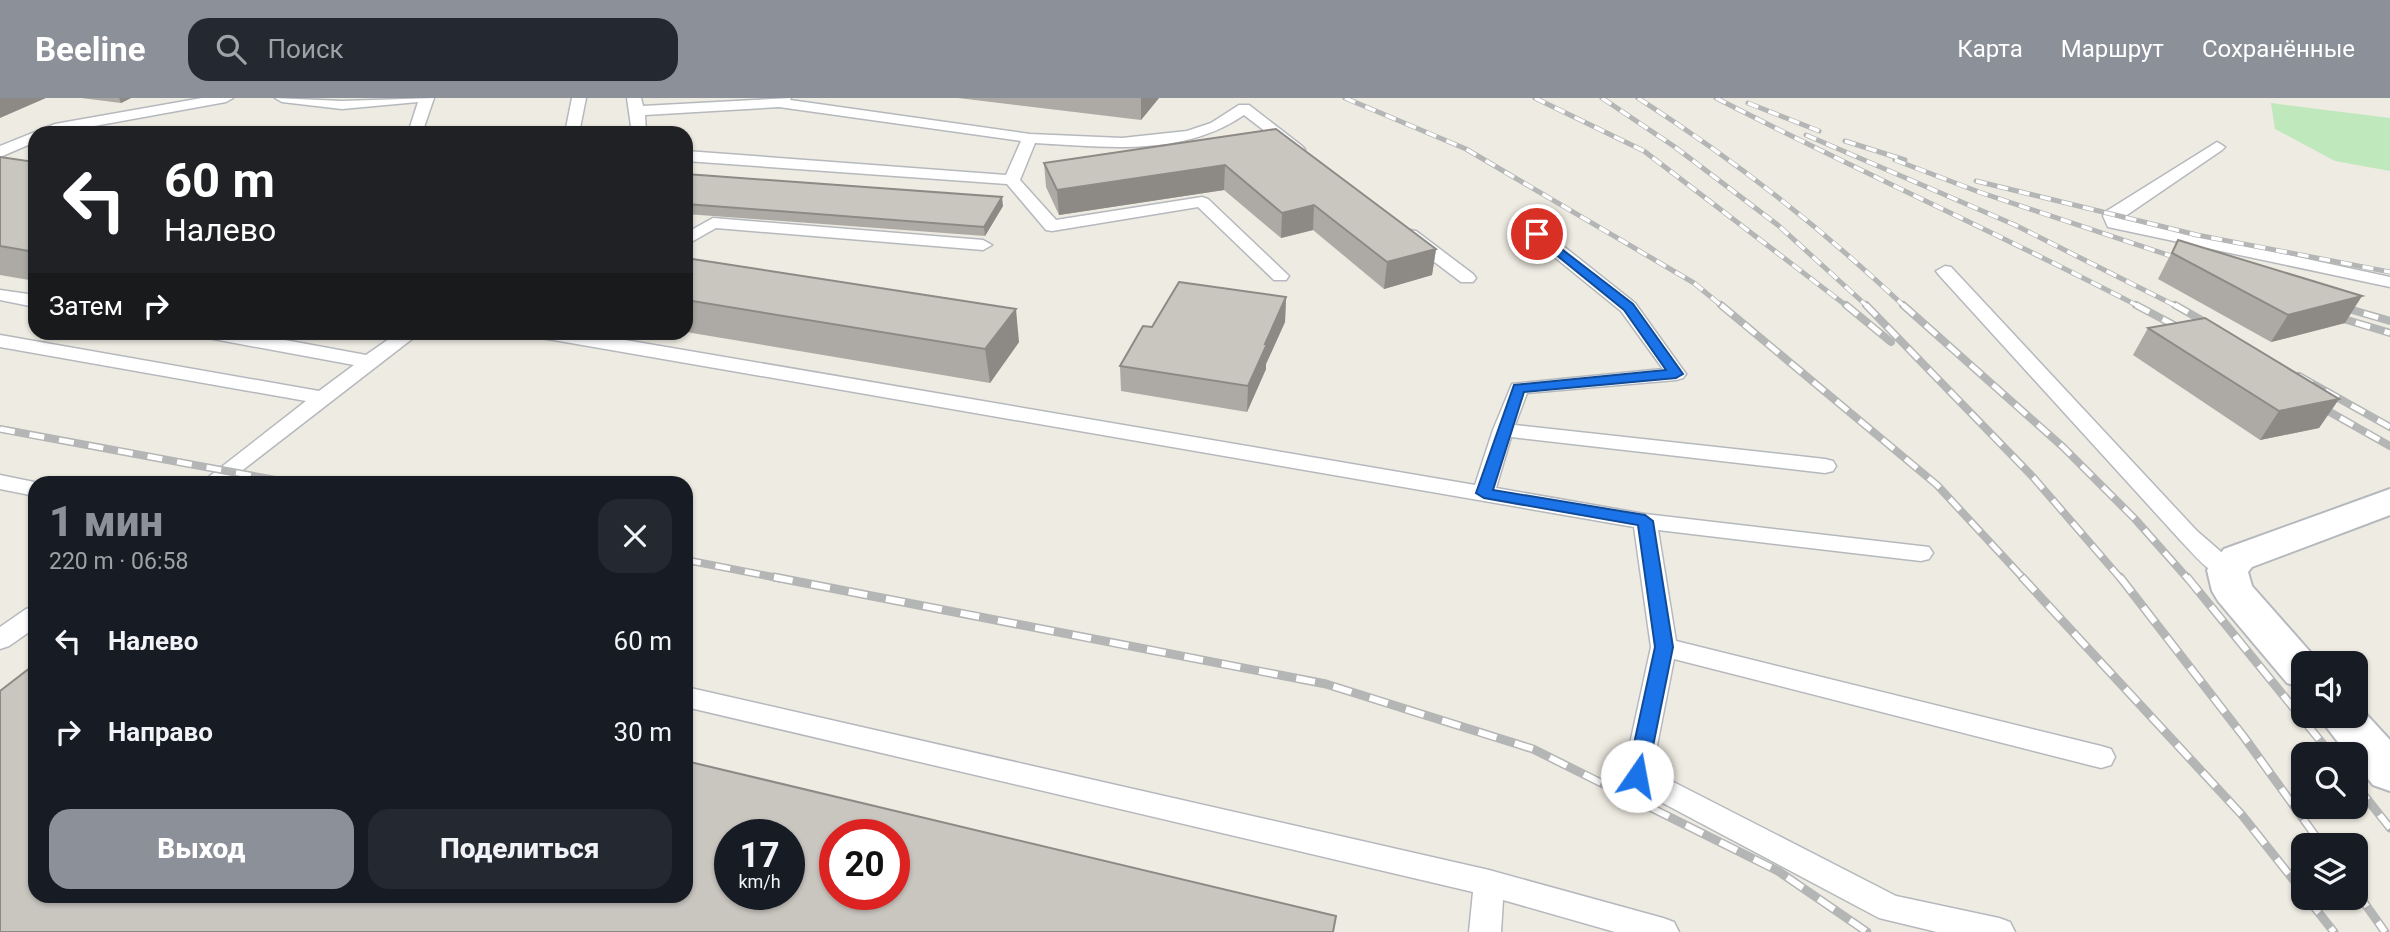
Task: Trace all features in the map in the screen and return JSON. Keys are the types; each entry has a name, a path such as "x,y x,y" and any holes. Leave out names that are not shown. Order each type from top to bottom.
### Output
{"street":[{"path":"2291,658 2233,591 2227,570 2238,558 2390,501"},
{"path":"2352,728 2390,772"}],"lane":[{"path":"66,126 226,98"},
{"path":"282,98 342,104 420,98"},
{"path":"417,126 427,98"},
{"path":"573,126 579,98"},
{"path":"638,126 635,104 781,101 1030,138 1111,142 1168,140 1212,127 1239,103 1308,157"},
{"path":"1012,180 1030,138"},
{"path":"0,152 28,140"},
{"path":"2217,147 2111,216 2114,223 2390,282"},
{"path":"693,157 1012,180 1052,226 1202,202 1280,276"},
{"path":"1392,222 1467,278"},
{"path":"693,236 713,223 984,245"},
{"path":"1484,493 1519,388 1676,374 1628,307 1537,234"},
{"path":"1945,271 2189,536 2227,570"},
{"path":"0,295 28,300"},
{"path":"251,340 370,362"},
{"path":"221,476 401,340"},
{"path":"589,340 1645,521 1922,553"},
{"path":"0,341 323,398"},
{"path":"1503,430 1825,466"},
{"path":"0,482 28,488"},
{"path":"1645,521 1664,647 1637,776 1890,908 1999,932"},
{"path":"0,640 28,620"},
{"path":"1664,647 2101,757"},
{"path":"693,698 1489,883 1662,932"},
{"path":"1485,932 1489,883"}],"green space":[{"path":"2271,103 2390,118 2390,171 2335,161 2275,129"}],"building":[{"path":"1276,129 1436,249 1387,262 1314,205 1282,213 1225,165 1057,190 1044,163"},
{"path":"0,157 28,161 28,251 0,246"},
{"path":"693,175 1002,197 984,227 693,205"},
{"path":"2178,240 2362,296 2288,315 2172,253"},
{"path":"693,259 1016,309 985,349 693,301"},
{"path":"1179,282 1286,297 1248,386 1120,366 1143,326 1152,327"},
{"path":"2205,318 2339,399 2279,411 2148,328"},
{"path":"28,669 28,903 693,903 693,763 1336,916 1333,932 0,932 0,691"}],"railway":[{"path":"1345,98 1466,149 1694,283 1723,307"},
{"path":"1535,98 1644,151 1848,307"},
{"path":"1602,98 1675,147 1779,226 1868,307"},
{"path":"1638,98 1776,196 1841,249 1905,307"},
{"path":"1716,98 2136,305"},
{"path":"1748,103 1819,131"},
{"path":"1806,135 2015,225 2178,307"},
{"path":"1845,141 1905,160"},
{"path":"1895,160 1979,192 2189,262"},
{"path":"1976,181 2197,235 2390,272"},
{"path":"1721,305 1937,485 2024,579"},
{"path":"1846,305 1891,342"},
{"path":"1903,305 2063,447 2135,519 2188,579"},
{"path":"2136,305 2140,307"},
{"path":"2136,305 2189,333"},
{"path":"2175,305 2217,329"},
{"path":"2333,305 2341,307"},
{"path":"2335,305 2390,321"},
{"path":"1868,307 2033,477 2121,579"},
{"path":"2327,314 2390,333"},
{"path":"2299,376 2390,427"},
{"path":"2314,403 2390,446"},
{"path":"0,429 254,476"},
{"path":"693,561 783,579"},
{"path":"774,577 1326,684 1533,749 1778,871 1867,932"},
{"path":"2022,577 2242,815 2291,877"},
{"path":"2120,577 2244,737 2313,833"},
{"path":"2187,577 2321,742"},
{"path":"2368,800 2390,828"},
{"path":"2368,908 2385,932"},
{"path":"2317,910 2334,932"}],"route":[{"path":"1537,234 1628,307 1676,374 1519,388 1484,493 1645,521 1664,647 1637,776"}]}
